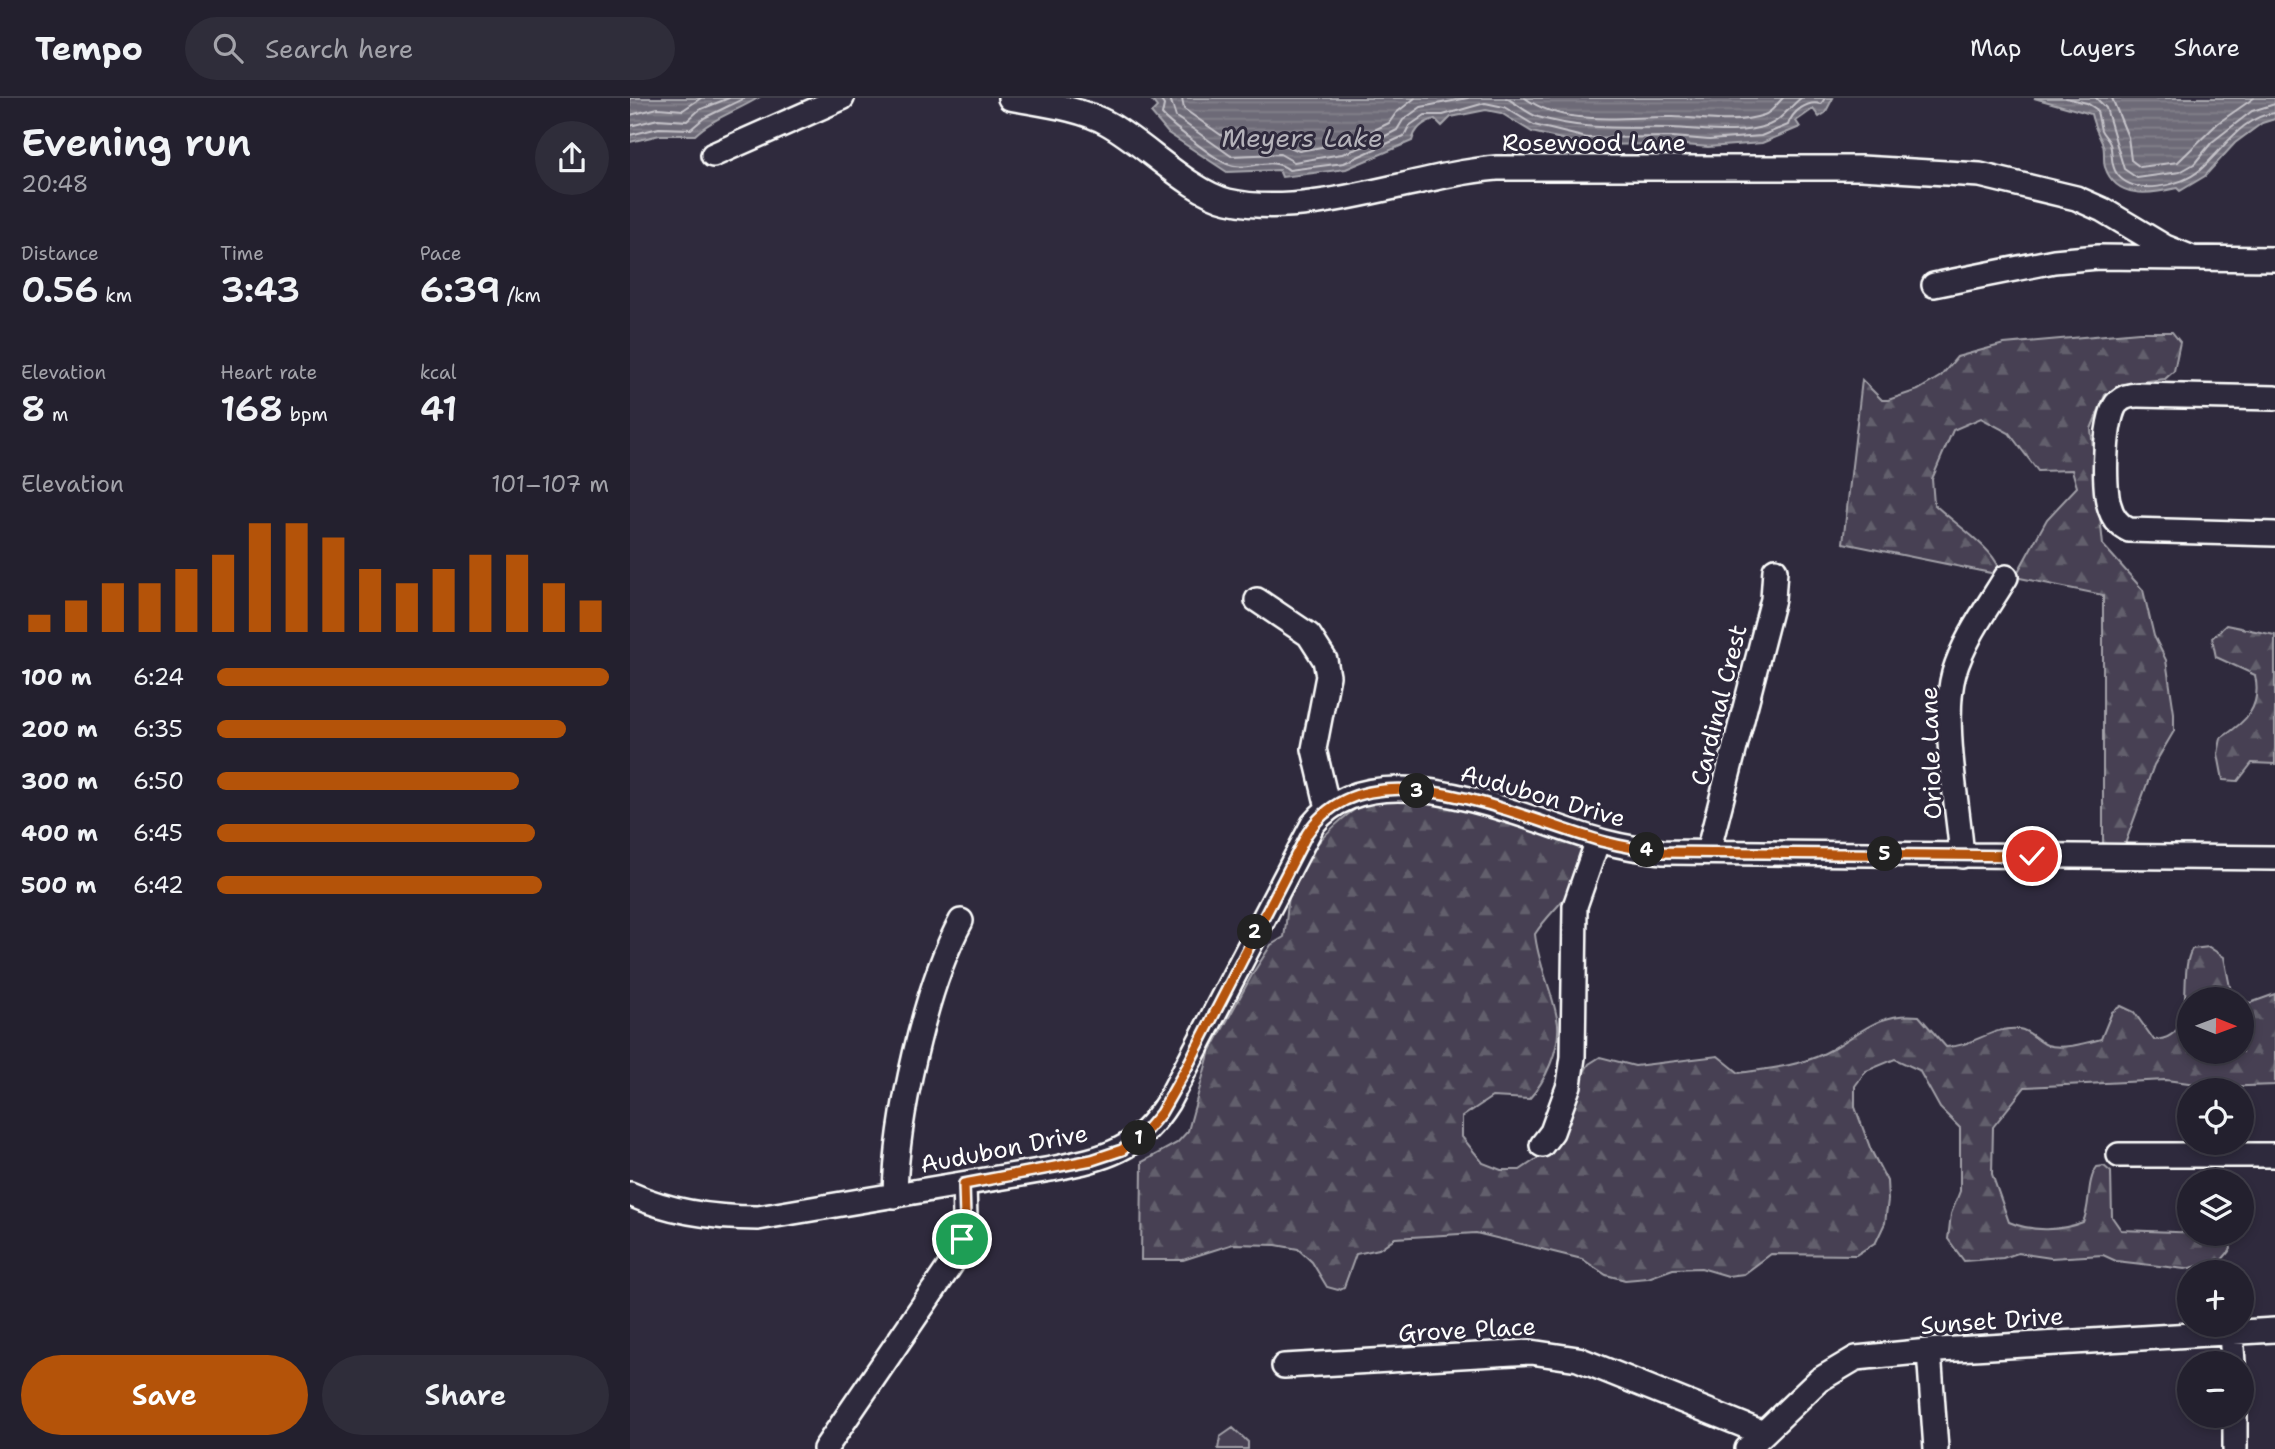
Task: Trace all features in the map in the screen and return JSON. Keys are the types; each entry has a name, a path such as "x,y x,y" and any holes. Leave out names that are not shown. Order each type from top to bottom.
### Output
{"street":[{"path":"713,155 842,98"},
{"name":"Rosewood Lane","path":"1010,98 1069,110 1106,122 1191,181 1227,201 1283,204 1331,198 1457,172 1497,168 1938,171 2015,181 2076,198 2103,210 2165,247 2190,257"},
{"path":"1934,285 2076,259 2275,259"},
{"path":"2275,397 2138,395 2118,401 2108,426 2106,490 2109,508 2122,527 2145,533 2275,534"},
{"name":"Cardinal Crest","path":"1708,852 1773,599 1775,570"},
{"name":"Oriole Lane","path":"1962,856 1952,747 1952,682 1966,645 2006,578"},
{"path":"1256,600 1309,635 1325,660 1328,676 1314,749 1328,808"},
{"name":"Audubon Drive","path":"630,1194 668,1208 728,1218 788,1215 1092,1160 1122,1150 1145,1132 1161,1113 1307,834 1328,808 1347,797 1370,790 1436,793 1598,840 1651,850 2275,858"},
{"path":"1542,1145 1552,1132 1569,1085 1573,1057 1574,906 1598,840"},
{"path":"895,1196 899,1147 923,1024 945,956 961,921"},
{"path":"2119,1154 2275,1155"},
{"path":"825,1449 956,1258 965,1219 964,1184"},
{"name":"Sunset Drive","path":"2254,1331 2275,1330"},
{"name":"Sunset Drive","path":"1755,1441 1818,1380 1842,1364 1869,1356 2177,1335"},
{"path":"1929,1351 1937,1449"},
{"name":"Grove Place","path":"1284,1366 1531,1352 1555,1353 1597,1366 1755,1441"},
{"path":"2235,1428 2235,1449"}],"green space":[{"path":"2139,332 2172,332 2180,342 2174,371 2165,379 2122,384 2105,395 2091,429 2103,545 2143,590 2154,636 2166,660 2174,731 2154,765 2125,844 2103,850 2103,595 2015,577 2047,519 2077,487 2072,470 2038,471 2009,433 1981,418 1953,430 1932,479 1934,504 1988,552 1999,568 1996,574 1843,543 1862,380 1882,400 1888,400 1918,390 1941,376 1957,357 2004,344"},
{"path":"2226,625 2275,635 2275,764 2252,763 2238,781 2223,780 2218,754 2221,738 2238,726 2250,712 2257,686 2255,675 2216,657 2212,638"},
{"path":"1386,795 1457,807 1581,844 1582,859 1575,884 1535,934 1558,1024 1554,1054 1546,1074 1529,1099 1492,1097 1462,1117 1462,1137 1483,1163 1501,1170 1520,1170 1548,1151 1582,1075 1589,1064 1600,1057 1635,1066 1718,1056 1739,1073 1805,1061 1825,1053 1869,1026 1904,1015 1919,1016 1946,1047 1965,1044 2009,1029 2027,1031 2047,1045 2067,1046 2101,1039 2112,1012 2121,1006 2134,1012 2154,1040 2177,1030 2177,1064 2254,1064 2254,1002 2275,994 2275,1085 2254,1086 2254,1078 2177,1078 2177,1081 2025,1087 1993,1127 1992,1174 2009,1222 2037,1229 2056,1229 2083,1222 2094,1173 2097,1167 2104,1166 2111,1172 2112,1217 2121,1230 2177,1232 2177,1246 2230,1246 2231,1249 2222,1260 2177,1260 2177,1268 2116,1261 2103,1255 2051,1258 2018,1253 2003,1258 1964,1261 1948,1239 1951,1214 1960,1191 1960,1128 1940,1108 1919,1070 1895,1059 1866,1071 1855,1086 1855,1107 1871,1150 1887,1181 1888,1200 1885,1223 1876,1242 1856,1255 1771,1254 1744,1274 1728,1276 1701,1268 1673,1269 1648,1278 1625,1280 1606,1275 1582,1259 1476,1233 1395,1238 1379,1249 1356,1254 1344,1287 1338,1290 1327,1287 1312,1262 1298,1249 1276,1245 1233,1244 1183,1260 1141,1260 1142,1162 1177,1143 1188,1131 1209,1054 1253,973 1271,945 1284,937 1293,880 1304,862 1335,825 1374,799"},
{"path":"2209,947 2224,957 2230,987 2186,987 2192,949"},
{"path":"1233,1428 1248,1442 1248,1449 1218,1449 1220,1437"}],"water":[{"path":"630,98 758,98 717,119 695,135 660,135 630,142"},
{"name":"Meyers Lake","path":"1150,98 1833,98 1825,113 1819,117 1813,109 1796,121 1800,127 1762,143 1708,147 1673,144 1586,145 1532,132 1501,113 1486,110 1451,117 1442,126 1435,119 1431,120 1417,130 1412,141 1346,169 1282,177 1279,170 1227,172 1168,133 1151,113 1157,107"},
{"path":"2034,98 2275,98 2275,119 2262,123 2235,143 2205,176 2180,191 2177,188 2146,193 2126,190 2110,178 2105,167 2103,145 2091,114"}],"route":[{"path":"962,1239 965,1219 964,1184 1103,1157 1122,1150 1139,1139 1154,1122 1186,1069 1307,834 1328,808 1347,797 1382,789 1436,793 1465,799 1607,843 1663,852 2032,856"}]}
